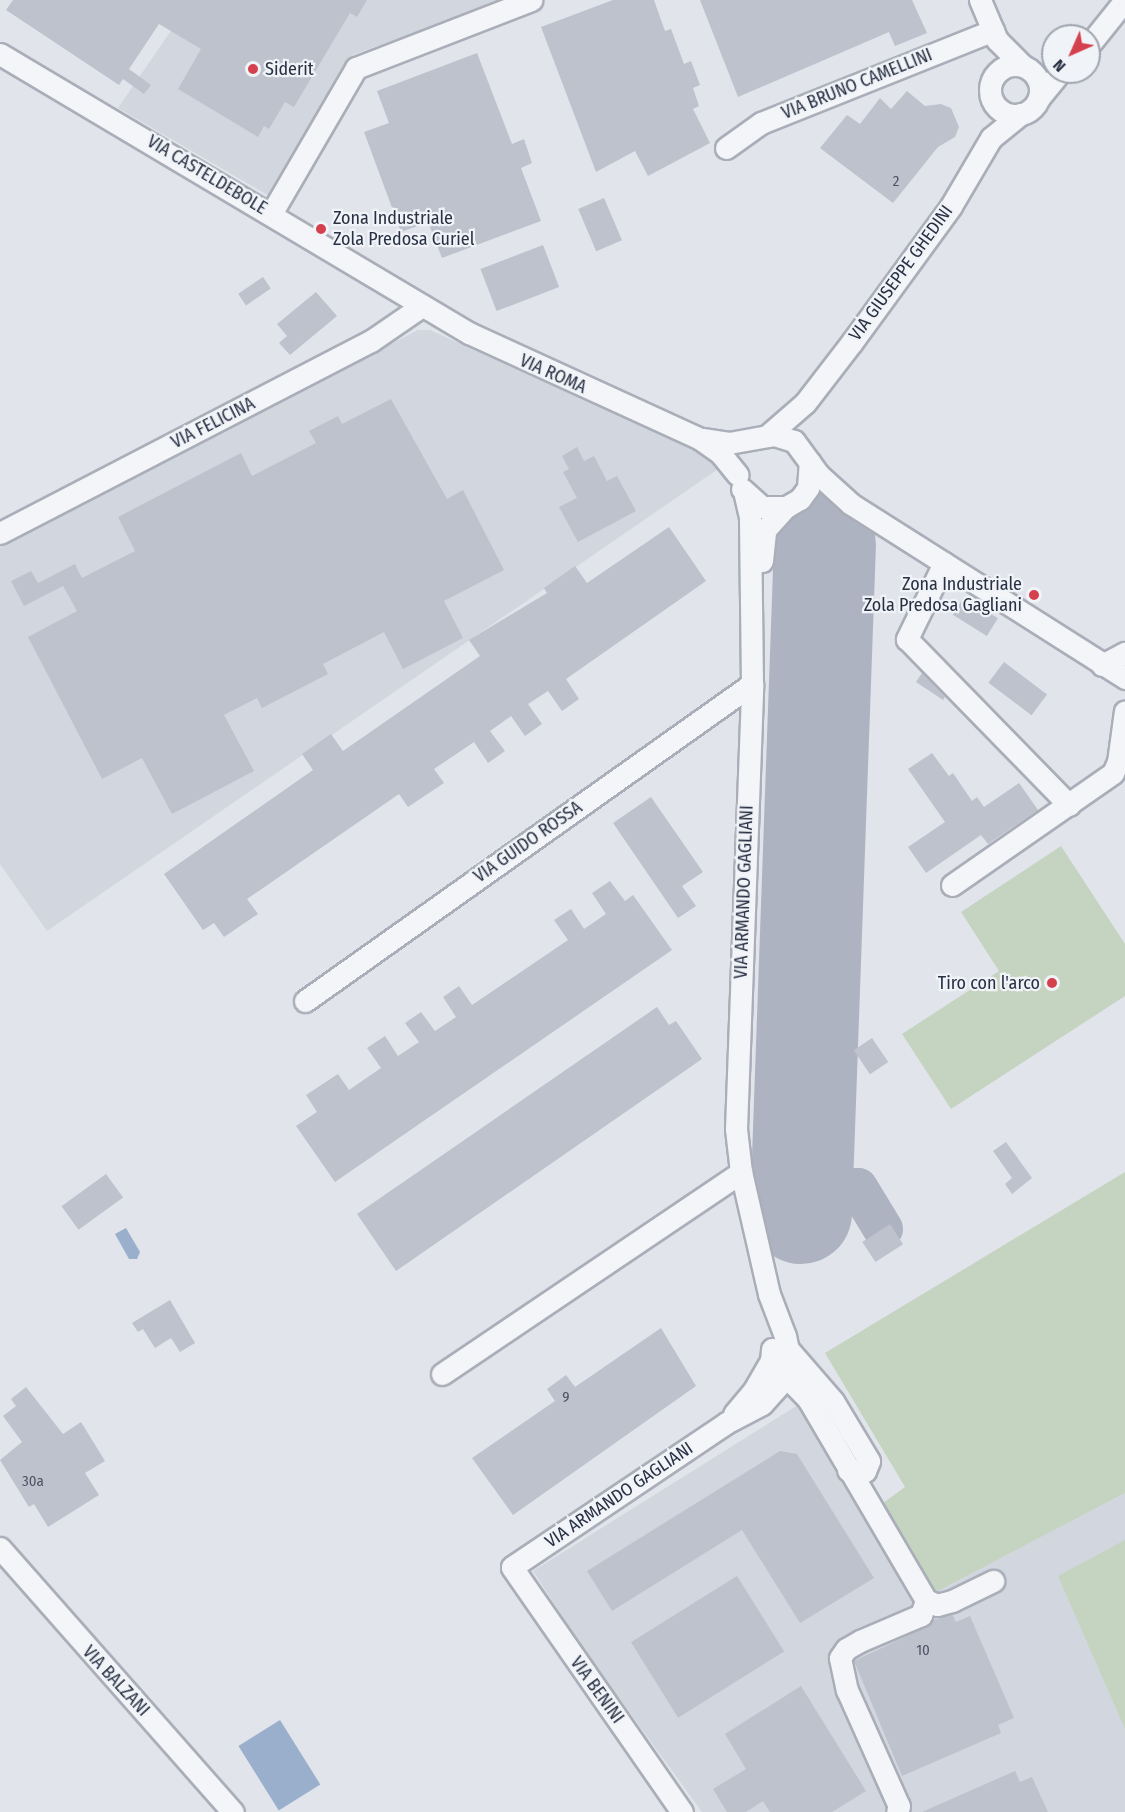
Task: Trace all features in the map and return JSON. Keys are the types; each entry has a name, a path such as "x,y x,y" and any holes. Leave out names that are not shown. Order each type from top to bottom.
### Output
{"street":[{"path":"271,214 356,68 531,0"},
{"path":"980,0 995,35 1040,84 1039,98"},
{"path":"1101,30 1125,0"},
{"path":"995,35 995,75 990,90 993,101 1008,114 1021,114 1050,84"},
{"name":"VIA BRUNO CAMELLINI","path":"726,148 761,123 995,35"},
{"name":"VIA CASTELDEBOLE","path":"0,54 271,214 416,303"},
{"path":"995,75 1010,65 1041,66"},
{"name":"VIA GIUSEPPE GHEDINI","path":"990,138 993,101"},
{"name":"VIA GIUSEPPE GHEDINI","path":"764,437 805,403 951,206 990,138 1021,114"},
{"name":"VIA ROMA","path":"416,303 516,357 700,439 720,453 738,475 745,495"},
{"name":"VIA FELICINA","path":"0,533 371,341 416,303"},
{"path":"745,495 762,507 786,507 804,495 810,482 809,458 801,420 805,403"},
{"path":"738,475 742,455 764,437"},
{"name":"VIA ROMA","path":"700,439 729,443 764,437 794,441 834,491 851,504 1125,678"},
{"name":"VIA ROMA","path":"804,495 824,494 851,504"},
{"name":"VIA ARMANDO GAGLIANI","path":"726,1423 754,1390 779,1354 769,1294 741,1172 736,1129 752,684 752,611 745,495"},
{"name":"VIA ARMANDO GAGLIANI","path":"752,611 760,579 765,530 786,507"},
{"path":"944,563 907,639 1069,805"},
{"path":"1102,665 1125,652"},
{"name":"VIA GUIDO ROSSA","path":"305,1001 752,684"},
{"path":"952,885 1113,773 1118,762 1125,711"},
{"path":"442,1374 741,1172"},
{"path":"779,1354 786,1377 808,1399 926,1600 937,1605 952,1601 993,1581"},
{"path":"779,1354 832,1401 869,1461 865,1471 848,1470"},
{"name":"VIA ARMANDO GAGLIANI","path":"512,1567 726,1423 762,1404 786,1377"},
{"name":"VIA BALZANI","path":"0,1548 233,1812"},
{"name":"VIA BENINI","path":"512,1567 682,1812"},
{"path":"897,1812 899,1806 847,1690 840,1658 846,1649 860,1641 921,1615 926,1600"}],"shaded area":[{"path":"192,0 506,0 352,55 338,74 271,197 118,108"},
{"path":"418,330 430,330 716,460 721,467 47,931 0,864 0,548"},
{"path":"798,1405 918,1601 1125,1493 1125,1812 702,1812 582,1647 533,1571"}],"green space":[{"name":"Tiro con l'arco","path":"1061,846 1125,944 1125,996 951,1109 902,1034 999,971 961,912"},
{"path":"1125,1172 1125,1493 936,1592 883,1503 905,1487 825,1353"},
{"path":"1125,1540 1125,1729 1058,1576"}],"water":[{"path":"126,1228 140,1252 137,1259 129,1259 115,1234"},
{"path":"280,1720 320,1784 279,1810 238,1746"}],"building":[{"name":"Siderit","path":"13,0 367,0 357,17 350,13 294,107 285,102 269,129 264,126 258,137 178,89 201,49 159,24 129,69 151,85 144,94 123,79 119,85 6,10"},
{"path":"613,0 654,0 665,31 671,29 684,64 691,61 700,85 693,88 699,106 693,109 710,143 648,176 635,151 596,172 541,27"},
{"path":"700,0 912,0 927,33 895,46 889,32 738,97"},
{"path":"477,53 512,144 524,139 532,163 521,168 541,221 442,258 428,222 401,232 364,132 389,123 377,91"},
{"path":"907,91 925,106 941,104 951,108 959,127 955,137 938,147 893,203 820,148 847,115 860,124 880,98 891,109"},
{"path":"604,198 622,240 596,251 578,209"},
{"path":"543,245 559,287 497,311 480,269"},
{"path":"263,277 271,289 246,305 238,294"},
{"path":"316,292 337,316 290,355 279,343 287,336 277,324"},
{"path":"391,399 447,499 463,490 504,570 444,601 463,638 403,669 384,632 323,664 328,674 262,708 257,698 224,715 254,771 172,814 142,758 102,779 28,637 77,611 63,586 24,606 11,581 31,571 38,583 75,564 82,578 135,551 118,517 241,453 252,476 316,443 309,431 338,416 342,424"},
{"path":"577,447 584,461 594,456 607,481 617,476 636,511 578,542 559,507 577,498 563,472 569,469 562,456"},
{"path":"669,527 706,581 566,679 579,699 562,711 548,691 528,704 542,724 525,736 511,716 490,731 505,751 488,763 474,742 434,769 444,783 408,807 399,794 247,899 258,914 224,937 214,923 203,930 164,874 313,770 302,754 331,734 343,751 480,656 469,640 547,593 544,588 575,566 587,583"},
{"path":"964,597 998,618 987,636 953,615"},
{"path":"1004,662 1047,694 1031,715 988,683"},
{"path":"922,673 945,697 943,700 916,682"},
{"path":"932,753 949,776 953,773 972,801 977,797 984,807 1019,783 1038,810 988,844 981,835 926,873 908,847 945,822 908,769"},
{"path":"651,797 703,872 682,886 696,906 678,918 613,823"},
{"path":"610,881 625,901 633,895 672,950 335,1182 296,1126 317,1112 306,1095 338,1074 349,1090 381,1068 367,1048 385,1036 398,1056 419,1042 405,1023 421,1012 435,1031 456,1017 443,997 459,986 472,1005 568,940 554,920 571,909 584,929 606,914 592,893"},
{"path":"657,1007 669,1025 676,1021 702,1059 396,1271 357,1214"},
{"path":"872,1038 888,1062 870,1074 854,1050"},
{"path":"1006,1142 1032,1178 1012,1194 1005,1184 1012,1178 993,1151"},
{"path":"106,1174 123,1197 79,1230 62,1206"},
{"path":"890,1224 903,1244 875,1262 862,1242"},
{"path":"170,1300 195,1343 180,1352 171,1338 155,1348 143,1329 138,1332 132,1323"},
{"path":"661,1328 696,1386 513,1515 472,1458 555,1401 547,1389 566,1375 575,1387"},
{"path":"26,1387 63,1434 81,1422 105,1461 85,1473 99,1495 48,1527 34,1504 29,1507 0,1460 22,1442 3,1416 16,1406 11,1399"},
{"path":"780,1451 797,1454 874,1578 800,1623 742,1530 612,1611 587,1571"},
{"path":"737,1576 784,1651 678,1718 631,1642"},
{"path":"952,1614 956,1622 970,1616 1014,1718 998,1725 1001,1733 902,1776 854,1661 926,1627 933,1620"},
{"path":"801,1686 866,1791 832,1812 770,1812 763,1801 746,1812 727,1812 713,1789 746,1769 725,1734"},
{"path":"1015,1771 1020,1782 1032,1777 1048,1812 922,1812"}],"taxiway":[{"path":"802,1190 858,1188 883,1229"}],"runway":[{"path":"801,1213 825,544"}],"place":[{"name":"Siderit","path":"253,69"},
{"name":"Zona Industriale Zola Predosa Curiel","path":"321,229"},
{"name":"Zona Industriale Zola Predosa Gagliani","path":"1034,595"},
{"name":"Tiro con l'arco","path":"1052,983"}]}
